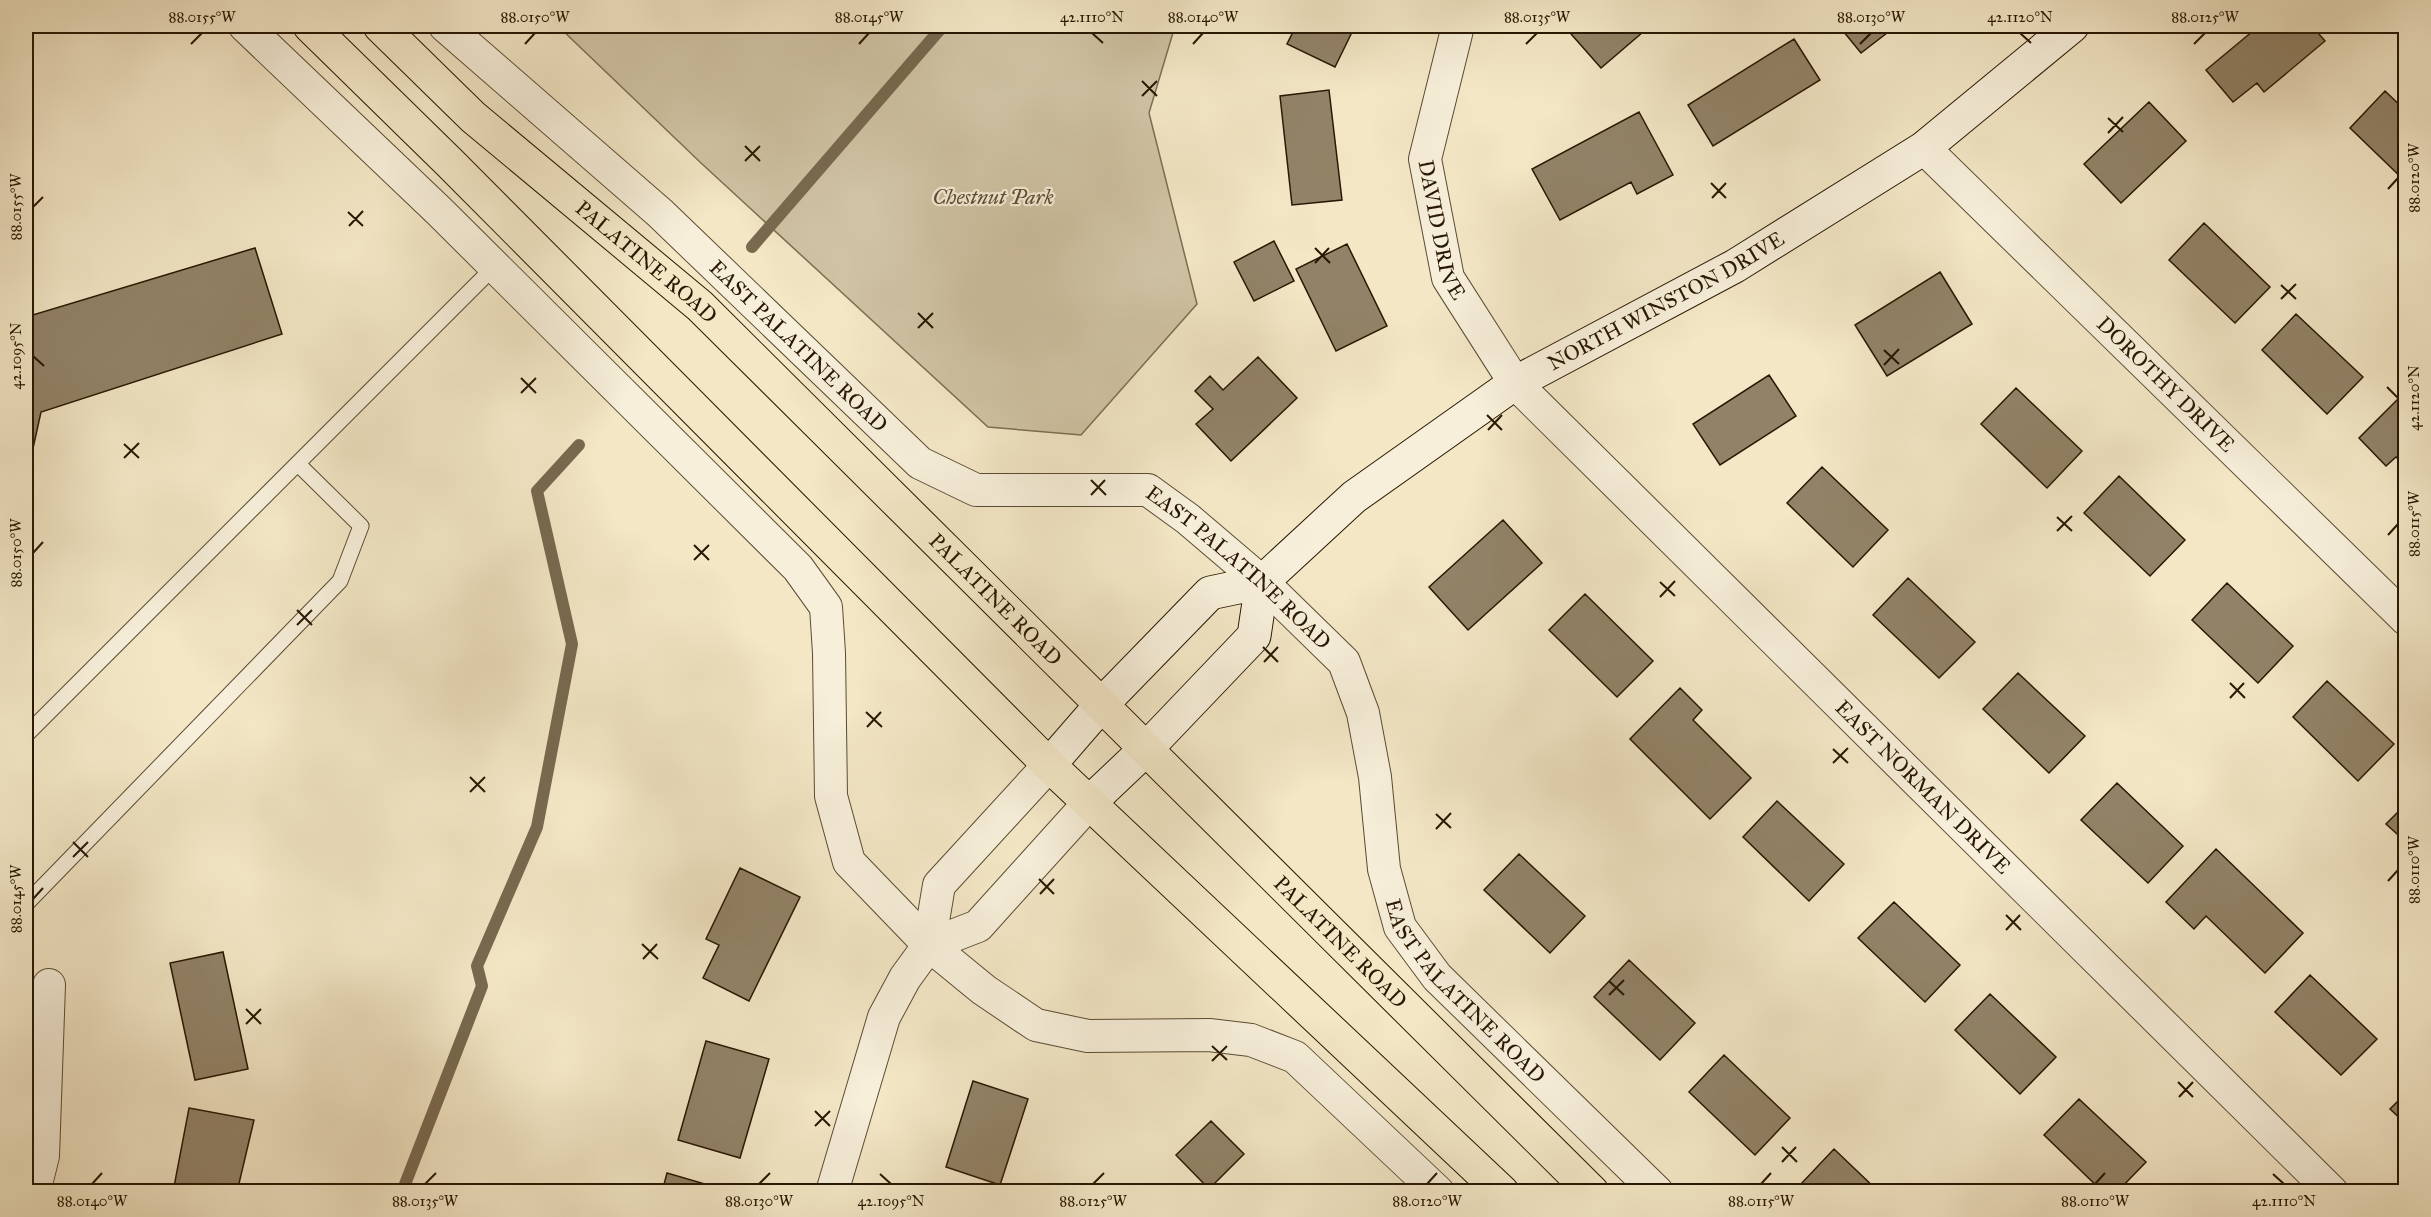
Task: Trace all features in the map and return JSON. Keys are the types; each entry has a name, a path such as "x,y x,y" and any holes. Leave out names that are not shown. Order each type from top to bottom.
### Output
{"main road":[{"path":"310,26 450,163 1049,765 1502,1191"},
{"name":"PALATINE ROAD","path":"380,26 473,117 700,306 1592,1191"}],"street":[{"path":"245,26 495,266 798,568 826,607 831,796 849,862 929,945 984,990 1036,1025 1088,1036 1209,1035 1251,1040 1295,1058 1438,1191"},
{"name":"EAST PALATINE ROAD","path":"445,26 660,213 920,463 976,490 1148,490 1188,519 1262,582 1344,662 1363,712 1375,777 1384,869 1400,927 1437,977 1657,1191"},
{"name":"DAVID DRIVE","path":"1458,26 1425,159 1448,278 1515,383"},
{"name":"NORTH WINSTON DRIVE","path":"1262,582 1354,496 1515,383 1735,266 1924,148 2072,26"},
{"name":"DOROTHY DRIVE","path":"1924,148 2406,619"},
{"name":"EAST NORMAN DRIVE","path":"1515,383 2332,1191"},
{"path":"832,1191 884,1017 904,978 929,945 939,885 1102,704 1210,593 1262,582 1254,636 1147,748 1090,802 978,926 929,945"},
{"path":"34,1191 43,1156 49,984"}],"lane":[{"path":"26,735 495,266"},
{"path":"26,902 340,581 361,526 298,464"}],"green space":[{"name":"Chestnut Park","path":"558,26 1175,26 1149,113 1197,304 1081,435 988,427 701,163"}],"building":[{"path":"1296,26 1355,26 1335,67 1287,44"},
{"path":"1564,26 1650,26 1601,68"},
{"path":"1839,26 1896,26 1861,53"},
{"path":"2259,26 2312,26 2325,41 2264,92 2257,83 2233,102 2206,70"},
{"path":"1794,39 1820,80 1713,146 1688,105"},
{"path":"1329,90 1342,200 1292,205 1280,96"},
{"path":"2385,91 2406,111 2406,182 2350,128"},
{"path":"2149,102 2186,141 2121,203 2084,164"},
{"path":"1639,112 1673,175 1637,194 1631,182 1560,220 1532,169"},
{"path":"2204,223 2270,287 2235,323 2169,260"},
{"path":"1274,241 1294,281 1254,301 1234,262"},
{"path":"1347,244 1387,326 1336,351 1296,269"},
{"path":"255,248 282,334 41,412 26,480 26,317"},
{"path":"1940,272 1972,324 1887,376 1855,325"},
{"path":"2296,314 2363,377 2327,414 2262,350"},
{"path":"1258,357 1297,398 1231,461 1196,424 1213,409 1195,391 1210,376 1223,390"},
{"path":"1769,375 1796,416 1720,465 1693,424"},
{"path":"2016,388 2082,451 2047,488 1981,424"},
{"path":"2406,391 2406,466 2396,457 2386,466 2359,438"},
{"path":"1822,467 1888,530 1853,567 1787,503"},
{"path":"2119,476 2185,540 2150,576 2084,513"},
{"path":"1503,520 1542,563 1468,630 1429,587"},
{"path":"1908,578 1975,642 1939,678 1873,615"},
{"path":"2227,583 2293,646 2258,683 2192,620"},
{"path":"1585,594 1653,661 1617,697 1549,630"},
{"path":"2018,673 2085,736 2049,773 1983,709"},
{"path":"2327,681 2394,744 2358,781 2293,717"},
{"path":"1680,688 1702,710 1693,720 1751,778 1710,819 1630,739"},
{"path":"2117,783 2183,846 2148,883 2081,820"},
{"path":"1777,801 1844,864 1809,901 1743,837"},
{"path":"2406,804 2406,842 2386,824"},
{"path":"2216,849 2303,933 2265,973 2206,916 2194,929 2166,902"},
{"path":"1519,854 1585,916 1550,953 1484,890"},
{"path":"740,868 800,897 749,1001 703,978 719,945 706,939"},
{"path":"1894,902 1960,965 1925,1002 1858,938"},
{"path":"223,952 248,1069 195,1080 170,963"},
{"path":"1629,960 1695,1023 1660,1060 1594,997"},
{"path":"2310,975 2377,1039 2341,1075 2275,1012"},
{"path":"1990,994 2056,1057 2020,1094 1955,1030"},
{"path":"706,1041 769,1059 740,1158 678,1140"},
{"path":"1724,1055 1790,1118 1755,1155 1689,1092"},
{"path":"973,1081 1028,1099 1000,1185 946,1167"},
{"path":"2406,1093 2406,1124 2390,1109"},
{"path":"2079,1099 2146,1162 2117,1192 2103,1192 2044,1135"},
{"path":"189,1108 254,1120 237,1192 173,1192"},
{"path":"1211,1121 1244,1154 1209,1189 1176,1155"},
{"path":"1834,1149 1879,1192 1806,1192 1800,1185"},
{"path":"667,1173 729,1191 729,1192 662,1192"}],"waterway":[{"path":"752,247 943,26"},
{"path":"402,1192 482,986 477,966 537,827 572,644 537,491 579,445"}]}
